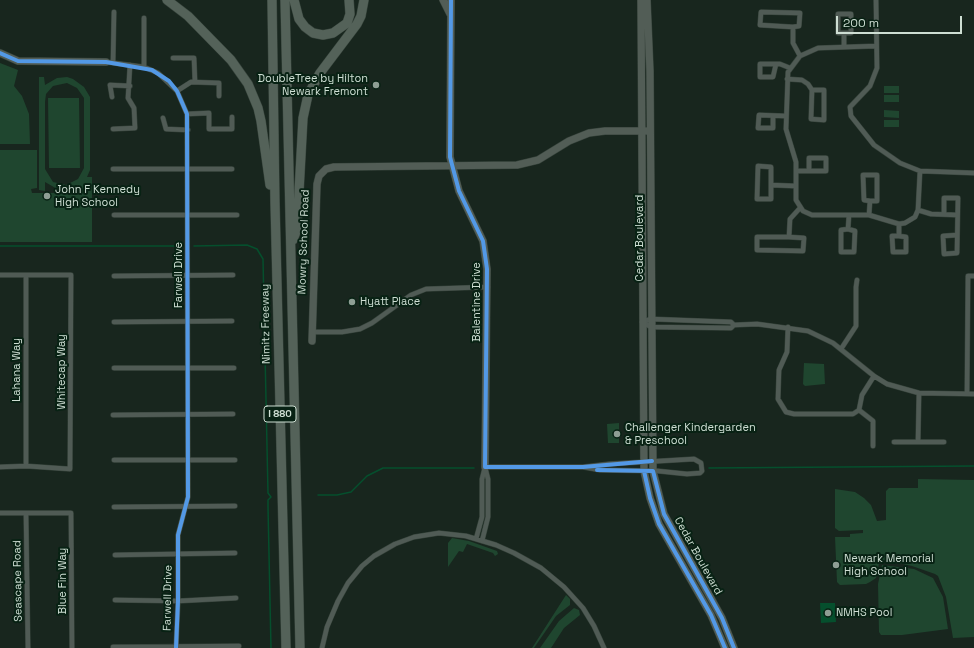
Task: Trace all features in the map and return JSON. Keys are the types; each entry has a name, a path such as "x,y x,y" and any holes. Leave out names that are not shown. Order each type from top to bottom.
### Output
{"highway":[{"path":"167,0 188,16 226,55 248,84 260,115 269,181 275,203"},
{"path":"266,0 273,40"},
{"name":"Nimitz Freeway","path":"272,0 275,203 286,648"},
{"name":"I 880","path":"285,0 301,648"},
{"path":"294,0 299,19 313,33 323,35 333,33 347,23 350,14 349,0"},
{"path":"291,247 297,229 305,106 320,73 357,24 361,16 364,0"}],"main road":[{"path":"443,0 451,18"},
{"name":"Balentine Drive","path":"451,0 450,146 452,166 459,190 483,241 487,261 488,287 485,467"},
{"name":"Cedar Boulevard","path":"641,0 644,471 651,502 659,524 713,620 725,648"},
{"name":"Cedar Boulevard","path":"647,0 650,131 653,471 665,517 718,611 734,648"},
{"path":"648,12 651,0"},
{"name":"Farwell Drive","path":"0,53 18,61 106,62"},
{"name":"Mowry School Road","path":"312,341 317,184 320,173 326,169 334,167 525,164 545,157 582,135 605,131 650,131"}],"street":[{"path":"876,0 877,68 870,86 852,104 849,110 851,116 879,150 900,163 920,171 974,173"},
{"path":"114,12 114,63"},
{"path":"761,12 800,13 799,26 793,27 760,25 761,12"},
{"path":"838,14 851,14 851,33 844,34 838,33 838,14"},
{"path":"144,18 144,68"},
{"path":"793,27 793,43 800,56"},
{"path":"844,34 844,46"},
{"path":"876,46 818,48 800,56 790,68 787,79 785,116 786,129 796,162 796,200 800,208 812,215 869,215 899,224 910,221 918,210 920,171"},
{"path":"173,58 194,58 195,82"},
{"name":"Farwell Drive","path":"106,62 130,65 158,73 177,91 187,114 188,460 187,507 180,524 178,554 176,647"},
{"path":"776,64 790,68"},
{"path":"113,129 135,128 134,108 128,98 130,86 130,65"},
{"path":"787,79 802,80 808,84 812,90 811,119 824,120 824,90 812,90"},
{"path":"177,91 191,82 219,83 219,96"},
{"path":"112,97 110,85 130,86"},
{"path":"187,114 209,113 209,130 232,129 232,117"},
{"path":"773,116 785,116"},
{"path":"163,118 166,129 188,130"},
{"path":"796,171 809,171 826,171 826,158 809,158 809,171"},
{"path":"758,166 771,167 771,185 771,199 757,199 758,166"},
{"path":"113,168 232,169"},
{"path":"864,175 876,175 877,201 870,201 864,200 864,175"},
{"path":"771,185 795,186"},
{"path":"944,214 944,198 958,198 957,253 944,254 944,236 957,236"},
{"path":"869,215 870,201"},
{"path":"789,237 790,219 800,208"},
{"path":"918,210 931,214 957,215"},
{"path":"114,215 237,215"},
{"path":"848,229 849,215"},
{"path":"899,224 899,236"},
{"path":"848,229 855,231 854,252 841,252 841,230 848,229"},
{"path":"892,236 899,236 906,236 906,252 893,252 892,236"},
{"path":"757,237 789,237 804,238 804,251 757,250 757,237"},
{"path":"0,275 26,275"},
{"name":"Whitecap Way","path":"26,275 71,275 70,468 26,466"},
{"name":"Lahana Way","path":"26,275 26,466"},
{"path":"114,276 233,275"},
{"path":"967,394 968,276 974,276"},
{"path":"842,349 856,326 856,287 858,280"},
{"path":"312,332 342,332 360,329 411,295 426,289 488,287"},
{"path":"642,322 651,319 731,322 734,326"},
{"path":"114,322 232,321"},
{"path":"642,322 651,327 731,328 734,326 757,324 788,327 808,331 842,349 874,376 887,384 919,393 974,394"},
{"path":"788,327 787,352 778,370 778,399 786,412 794,414 853,414 859,410 862,395 874,376"},
{"path":"114,368 234,368"},
{"path":"918,442 919,393"},
{"path":"859,410 873,421 873,446"},
{"path":"113,415 233,414"},
{"path":"894,442 944,442"},
{"path":"485,467 583,467 694,459 698,460 702,466 702,471 695,474 653,471 600,470 583,467"},
{"path":"114,460 235,460"},
{"path":"0,467 26,466"},
{"name":"Balentine Drive","path":"476,539 482,517 482,479 485,467"},
{"name":"Balentine Drive","path":"482,541 488,517 488,479 485,467"},
{"path":"114,507 235,506"},
{"path":"0,513 26,514"},
{"name":"Blue Fin Way","path":"26,514 71,513 72,648"},
{"name":"Seascape Road","path":"26,514 28,648"},
{"path":"322,648 334,610 342,592 358,570 374,556 395,544 423,535 446,533 476,539 523,557 558,581 588,614 604,648"},
{"path":"116,555 235,553"},
{"path":"115,600 178,601 236,598"},
{"path":"113,647 239,646"}],"shaded area":[{"path":"0,63 18,70 14,86 22,96 29,114 30,144 0,144"},
{"path":"39,77 44,77 45,85 57,78 67,77 73,79 84,87 90,97 90,170 87,177 92,177 92,242 0,242 0,150 37,150 37,188 31,189 32,193 60,193 75,189 59,190 45,182 45,191 39,190","holes":["67,83 77,88 84,98 84,168 78,179 66,185 53,182 45,169 45,102 46,94 53,86"]},
{"path":"884,86 899,86 899,93 884,93"},
{"path":"884,95 899,95 899,102 884,102"},
{"path":"48,98 79,98 80,168 49,168"},
{"path":"884,110 899,111 899,118 884,117"},
{"path":"884,120 899,120 899,127 884,127"},
{"path":"804,363 824,364 825,384 805,386 803,384"},
{"path":"619,423 619,443 608,443 607,424"},
{"path":"918,479 974,480 974,637 953,638 946,597 938,576 935,574 912,566 885,560 879,563 876,578 866,584 840,585 837,582 835,537 850,537 850,534 863,533 863,530 839,531 835,528 835,489 855,492 871,505 877,521 886,520 886,491 889,488 918,488"},
{"path":"452,538 469,541 497,551 498,554 495,556 493,553 467,544 463,552 459,551 448,567 448,543"},
{"path":"882,565 914,569 933,578 943,597 948,629 902,635 881,635 879,632 878,584"},
{"path":"566,595 570,599 570,605 556,616 534,648 532,648"},
{"name":"NMHS Pool","path":"820,603 835,603 836,622 821,623"},
{"path":"574,608 579,610 580,615 564,628 551,648 540,648 559,621"}],"waterway":[{"path":"194,246 247,245 257,249 263,259 268,493 271,497 268,500 271,648"},
{"path":"0,246 181,246"},
{"path":"709,468 974,466"},
{"path":"318,495 337,495 351,492 367,476 383,468 474,468"}],"cycle path":[{"path":"451,0 450,157 459,191 483,241 487,269 485,467 583,467 652,461"},
{"path":"0,53 18,61 106,62 152,70 169,81 177,91 187,114 188,497 178,535 176,648"},
{"path":"597,470 653,471 664,514 722,618 734,648"},
{"path":"644,471 650,498 659,524 711,615 725,648"}],"place":[{"name":"DoubleTree by Hilton Newark Fremont","path":"376,85"},
{"name":"John F Kennedy High School","path":"47,196"},
{"name":"Hyatt Place","path":"352,302"},
{"name":"Challenger Kindergarden & Preschool","path":"617,434"},
{"name":"Newark Memorial High School","path":"836,565"},
{"name":"NMHS Pool","path":"828,613"}]}
